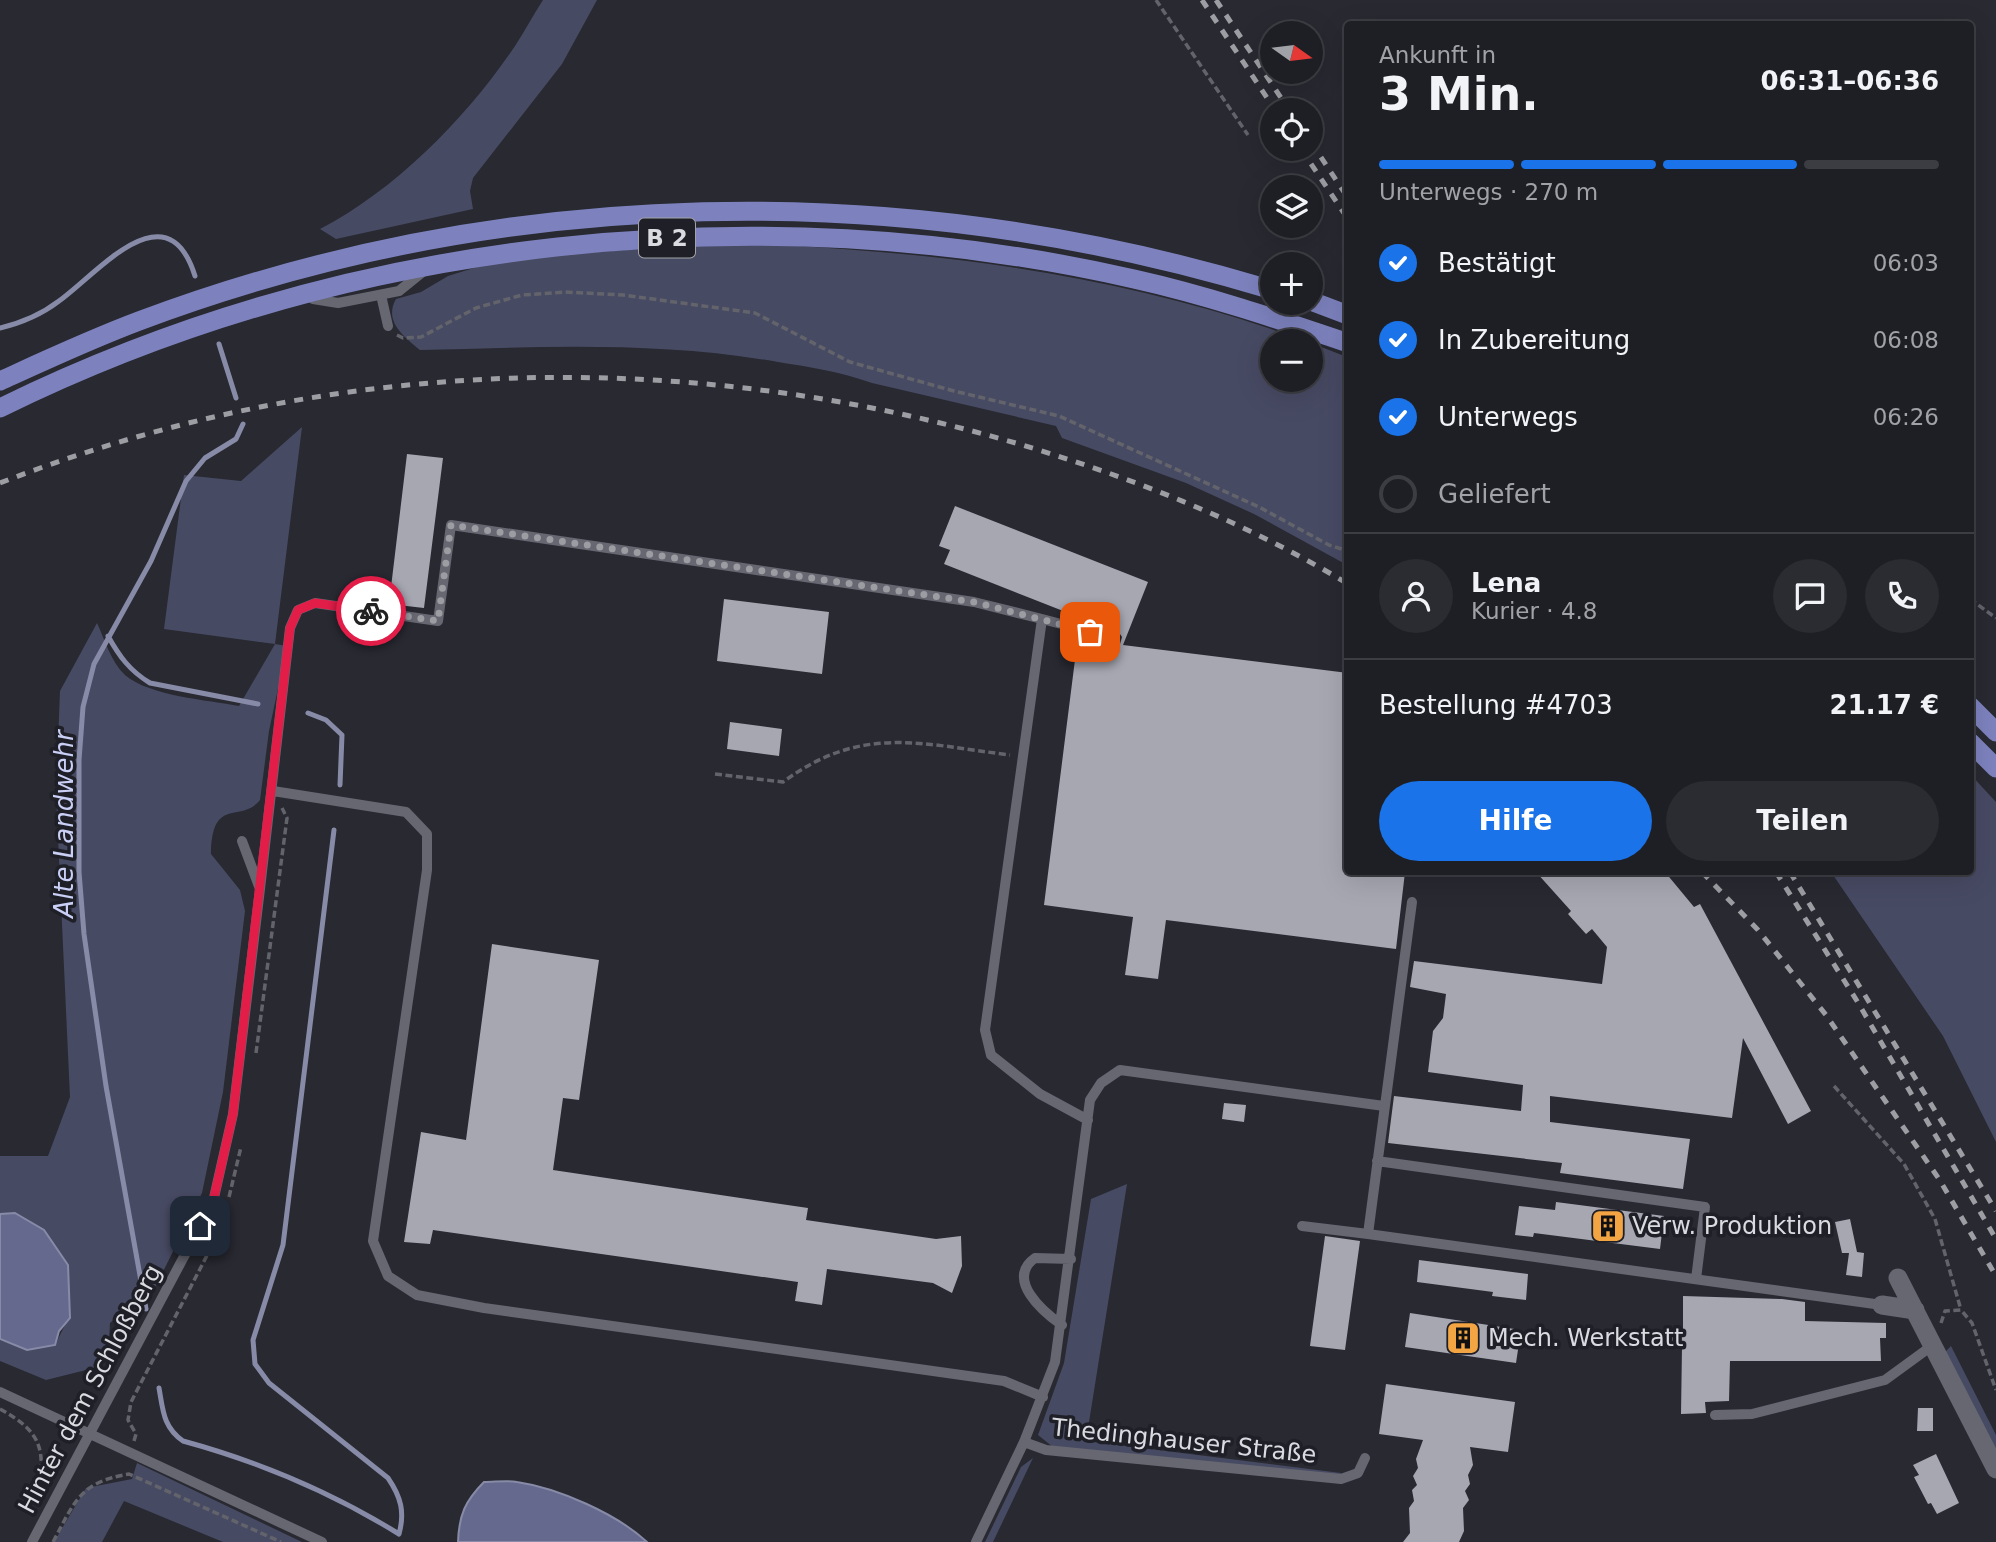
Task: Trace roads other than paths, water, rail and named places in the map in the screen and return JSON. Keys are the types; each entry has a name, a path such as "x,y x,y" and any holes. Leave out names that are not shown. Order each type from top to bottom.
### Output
{"main road":[{"name":"B 2","path":"0,381 138,321 293,272 426,242 618,214 781,211 952,222 1037,233 1128,251 1260,286"},
{"name":"B 2","path":"0,408 137,349 235,314 298,297 431,266 561,246 700,237 798,237 927,245 1014,257 1135,279 1248,310 1344,342"},
{"path":"1323,306 1344,314"},
{"path":"1974,710 1996,732"},
{"path":"1974,746 1996,768"}],"street":[{"path":"1898,1278 1996,1469"},
{"path":"1882,1305 1915,1310"}],"lane":[{"path":"298,297 338,303 399,291 431,266"},
{"path":"381,295 388,326"},
{"name":"Hinter dem Schloßberg","path":"32,1542 213,1202 233,1114 273,791 290,628 298,610 315,603 438,621 451,525 974,602 1042,619"},
{"path":"1088,1120 1040,1094 990,1055 985,1030 1042,619 1115,638"},
{"path":"273,791 407,812 427,834 427,870 373,1241 388,1276 417,1295 484,1308 1004,1381 1043,1397"},
{"name":"Hinter dem Schloßberg","path":"242,841 260,889"},
{"path":"1368,1234 1412,902"},
{"name":"Thedinghauser Straße","path":"976,1542 1024,1442 1055,1362 1071,1259 1090,1100 1101,1083 1121,1070 1384,1106"},
{"path":"1377,1161 1705,1206 1696,1279"},
{"path":"1303,1226 1882,1305"},
{"path":"1062,1325 1034,1301 1024,1275 1026,1267 1035,1258 1071,1259"},
{"path":"1715,1415 1752,1414 1885,1380 1933,1344"},
{"path":"0,1392 322,1542"},
{"name":"Thedinghauser Straße","path":"1024,1442 1046,1450 1340,1479 1358,1473 1366,1458"}],"waterway":[{"name":"Alte Landwehr","path":"0,328 46,310 112,257 150,237 167,238 183,250 195,276"},
{"name":"Alte Landwehr","path":"219,344 236,398"},
{"name":"Alte Landwehr","path":"146,1309 106,1086 84,934 79,872 79,760 83,707 94,664 151,561 186,481 205,458 236,439 243,424"},
{"path":"108,636 126,662 150,683 258,704"},
{"path":"308,713 326,720 342,735 340,785"},
{"path":"159,1388 168,1424 183,1441 240,1458 294,1480 399,1534 401,1505 388,1478 269,1383 255,1364 253,1340 283,1245 334,830"}],"railway":[{"path":"1202,0 1267,98"},
{"path":"1216,0 1281,98"},
{"path":"1323,160 1344,192"},
{"path":"1309,161 1344,213"},
{"path":"0,483 124,441 250,409 378,388 506,378 635,379 763,390 892,412 1019,444 1146,487 1229,521 1344,582"},
{"path":"1705,875 1758,930 1826,1015 1939,1179 1996,1276"},
{"path":"1778,875 1857,1001 1996,1239"},
{"path":"1792,875 1996,1211"}],"place":[{"name":"Verw. Produktion","path":"1608,1226"},
{"name":"Mech. Werkstatt","path":"1463,1338"}]}
